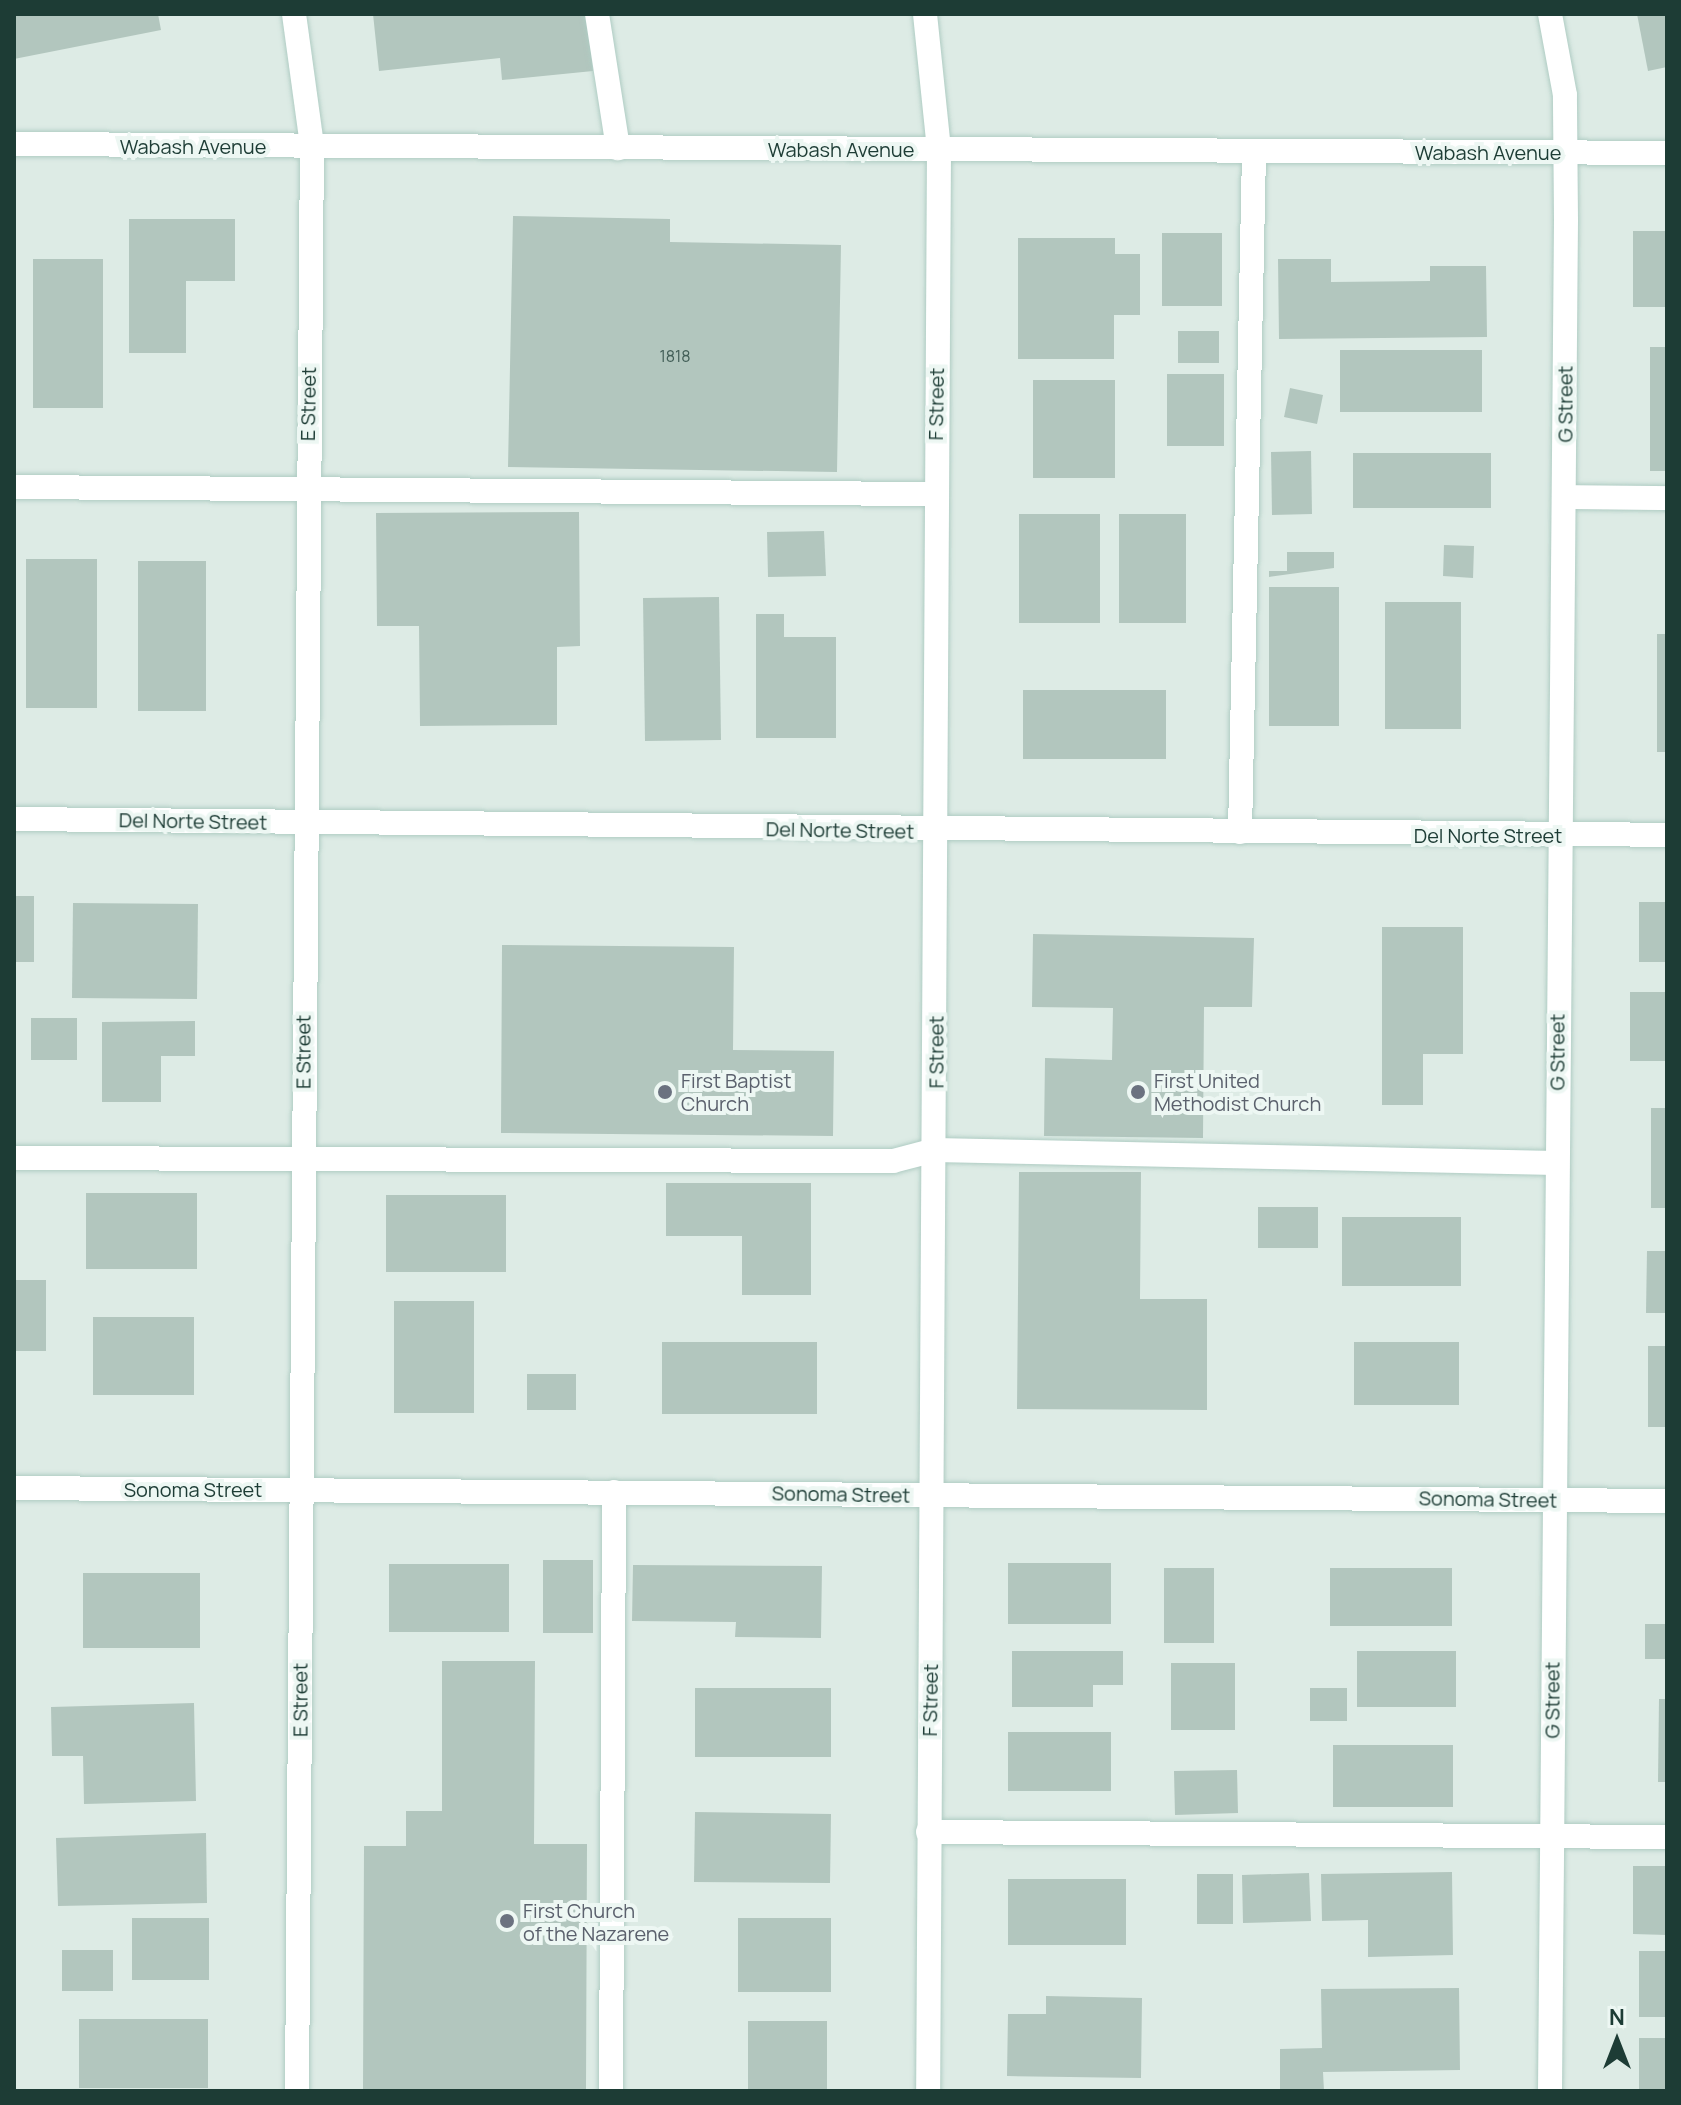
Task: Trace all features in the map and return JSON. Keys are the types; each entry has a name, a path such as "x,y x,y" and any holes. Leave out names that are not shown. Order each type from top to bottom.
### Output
{"street":[{"name":"E Street","path":"294,14 312,146 306,490 297,2091"},
{"path":"597,14 618,148"},
{"name":"F Street","path":"925,14 939,149 928,2091"},
{"name":"G Street","path":"1550,14 1565,95 1566,153 1550,2091"},
{"name":"Wabash Avenue","path":"14,144 1667,153"},
{"path":"1240,832 1254,151"},
{"path":"14,487 935,494"},
{"path":"1564,497 1667,498"},
{"name":"Del Norte Street","path":"14,819 937,831 1667,835"},
{"path":"14,1158 302,1162 893,1161 935,1150 1556,1163"},
{"name":"Sonoma Street","path":"14,1488 1667,1501"},
{"path":"611,2091 614,1492"},
{"path":"928,1832 1667,1837"}],"building":[{"path":"14,14 158,14 161,30 14,59"},
{"path":"373,14 587,14 593,71 502,80 500,58 379,71"},
{"path":"1637,14 1667,14 1667,67 1648,71"},
{"path":"513,216 670,219 670,242 841,245 837,472 508,467"},
{"path":"129,219 235,219 235,281 186,281 186,353 129,353"},
{"path":"1633,231 1667,231 1667,307 1633,307"},
{"path":"1162,233 1222,233 1222,306 1162,306"},
{"path":"1018,238 1115,238 1115,254 1140,254 1140,315 1114,315 1114,359 1018,359"},
{"path":"33,259 103,259 103,408 33,408"},
{"path":"1278,259 1331,259 1331,282 1430,281 1430,266 1486,266 1487,337 1279,339"},
{"path":"1178,331 1219,331 1219,363 1178,363"},
{"path":"1650,347 1667,347 1667,471 1650,471"},
{"path":"1340,350 1482,350 1482,412 1340,412"},
{"path":"1167,374 1224,374 1224,446 1167,446"},
{"path":"1033,380 1115,380 1115,478 1033,478"},
{"path":"1290,388 1323,395 1317,424 1284,417"},
{"path":"1311,451 1312,514 1272,515 1271,452"},
{"path":"1353,453 1491,453 1491,508 1353,508"},
{"path":"579,512 580,646 557,647 557,725 420,726 419,626 377,626 376,513"},
{"path":"1019,514 1100,514 1100,623 1019,623"},
{"path":"1119,514 1186,514 1186,623 1119,623"},
{"path":"824,531 826,576 768,577 767,532"},
{"path":"1444,545 1474,546 1473,578 1443,576"},
{"path":"1287,552 1334,552 1334,568 1269,577 1269,571 1287,571"},
{"path":"26,559 97,559 97,708 26,708"},
{"path":"138,561 206,561 206,711 138,711"},
{"path":"1269,587 1339,587 1339,726 1269,726"},
{"path":"719,597 721,740 645,741 643,598"},
{"path":"1385,602 1461,602 1461,729 1385,729"},
{"path":"756,614 784,614 784,637 836,637 836,738 756,738"},
{"path":"1657,634 1667,634 1667,752 1657,752"},
{"path":"1023,690 1166,690 1166,759 1023,759"},
{"path":"14,896 34,896 34,962 14,962"},
{"path":"1639,902 1667,902 1667,962 1639,962"},
{"path":"73,903 198,904 197,999 72,998"},
{"path":"1382,927 1463,927 1463,1054 1423,1054 1423,1105 1382,1105"},
{"path":"1033,934 1254,938 1252,1007 1204,1007 1203,1138 1044,1136 1045,1058 1112,1060 1113,1008 1032,1007"},
{"path":"502,945 734,947 733,1050 834,1051 833,1136 501,1133"},
{"path":"1630,992 1667,992 1667,1061 1630,1061"},
{"path":"31,1018 77,1018 77,1060 31,1060"},
{"path":"195,1021 195,1056 161,1056 161,1102 102,1102 102,1022"},
{"path":"1651,1108 1667,1108 1667,1208 1651,1208"},
{"path":"1019,1172 1141,1172 1140,1299 1207,1299 1207,1410 1017,1409"},
{"path":"666,1183 811,1183 811,1295 742,1295 742,1236 666,1236"},
{"path":"86,1193 197,1193 197,1269 86,1269"},
{"path":"386,1195 506,1195 506,1272 386,1272"},
{"path":"1258,1207 1318,1207 1318,1248 1258,1248"},
{"path":"1342,1217 1461,1217 1461,1286 1342,1286"},
{"path":"1647,1251 1667,1251 1667,1313 1646,1313"},
{"path":"14,1280 46,1280 46,1351 14,1351"},
{"path":"394,1301 474,1301 474,1413 394,1413"},
{"path":"93,1317 194,1317 194,1395 93,1395"},
{"path":"662,1342 817,1342 817,1414 662,1414"},
{"path":"1354,1342 1459,1342 1459,1405 1354,1405"},
{"path":"1648,1346 1667,1346 1667,1427 1648,1427"},
{"path":"527,1374 576,1374 576,1410 527,1410"},
{"path":"543,1560 593,1560 593,1633 543,1633"},
{"path":"1008,1563 1111,1563 1111,1624 1008,1624"},
{"path":"389,1564 509,1564 509,1632 389,1632"},
{"path":"633,1565 822,1566 821,1638 735,1637 736,1622 632,1621"},
{"path":"1164,1568 1214,1568 1214,1643 1164,1643"},
{"path":"1330,1568 1452,1568 1452,1626 1330,1626"},
{"path":"83,1573 200,1573 200,1648 83,1648"},
{"path":"1645,1624 1667,1624 1667,1659 1645,1659"},
{"path":"1012,1651 1123,1651 1123,1685 1093,1685 1093,1707 1012,1707"},
{"path":"1357,1651 1456,1651 1456,1707 1357,1707"},
{"path":"442,1661 535,1661 534,1844 587,1844 586,2091 363,2091 364,1846 406,1846 406,1811 442,1811"},
{"path":"1171,1663 1235,1663 1235,1730 1171,1730"},
{"path":"695,1688 831,1688 831,1757 695,1757"},
{"path":"1310,1688 1347,1688 1347,1721 1310,1721"},
{"path":"1659,1699 1667,1699 1667,1782 1658,1782"},
{"path":"194,1703 196,1801 84,1804 83,1756 52,1756 51,1707"},
{"path":"1008,1732 1111,1732 1111,1791 1008,1791"},
{"path":"1333,1745 1453,1745 1453,1807 1333,1807"},
{"path":"1237,1770 1238,1813 1175,1815 1174,1771"},
{"path":"695,1812 831,1814 830,1883 694,1882"},
{"path":"206,1833 207,1903 58,1906 56,1838"},
{"path":"1633,1866 1667,1866 1667,1935 1633,1934"},
{"path":"1452,1872 1453,1955 1368,1957 1368,1920 1322,1921 1321,1874"},
{"path":"1309,1873 1311,1921 1243,1923 1242,1875"},
{"path":"1197,1874 1233,1874 1233,1924 1197,1924"},
{"path":"1008,1879 1126,1879 1126,1945 1008,1945"},
{"path":"132,1918 209,1918 209,1980 132,1980"},
{"path":"738,1918 831,1918 831,1992 738,1992"},
{"path":"62,1950 113,1950 113,1991 62,1991"},
{"path":"1639,1951 1667,1951 1667,2017 1639,2017"},
{"path":"1459,1988 1460,2070 1323,2072 1324,2091 1280,2091 1280,2049 1322,2048 1321,1989"},
{"path":"1046,1996 1142,1998 1141,2078 1007,2076 1008,2014 1046,2014"},
{"path":"79,2019 208,2019 208,2088 79,2088"},
{"path":"748,2021 827,2021 827,2091 748,2091"},
{"path":"1639,2038 1667,2038 1667,2091 1639,2091"}],"place":[{"name":"First Baptist Church","path":"665,1092"},
{"name":"First United Methodist Church","path":"1138,1092"},
{"name":"First Church of the Nazarene","path":"507,1921"}]}
